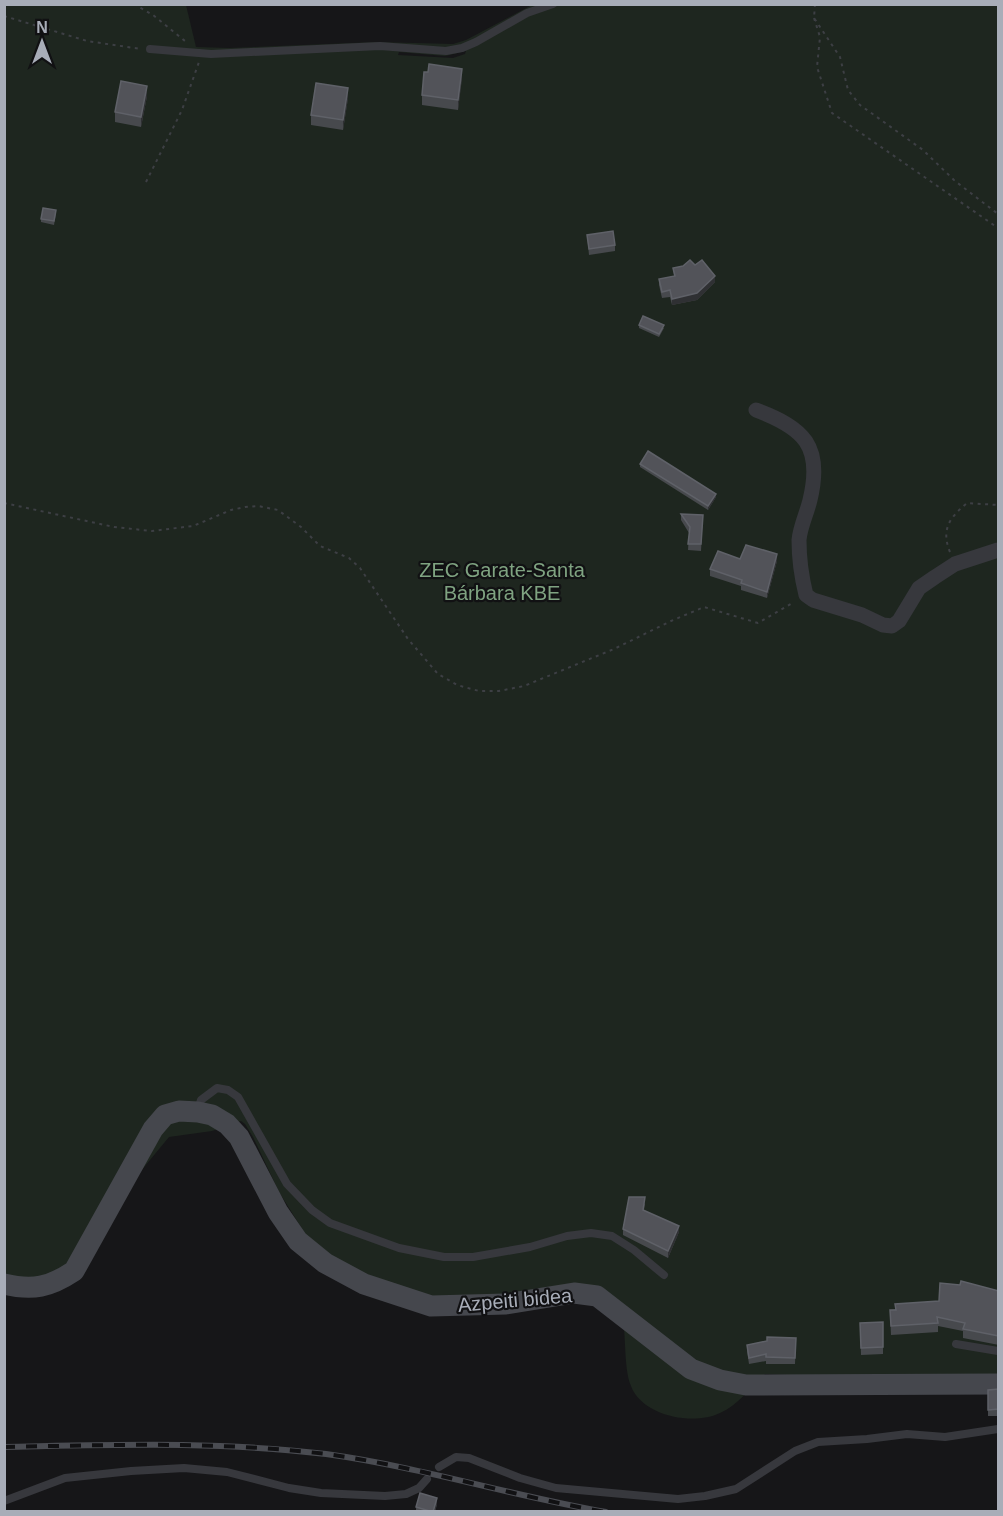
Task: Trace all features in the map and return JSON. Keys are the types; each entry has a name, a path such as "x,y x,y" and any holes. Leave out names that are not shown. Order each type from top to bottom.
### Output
{"main road":[{"name":"Azpeiti bidea","path":"4,1284 25,1288 41,1287 58,1282 74,1271 153,1128 165,1115 179,1111 198,1112 212,1115 227,1124 240,1137 278,1212 298,1241 325,1263 364,1284 431,1306 506,1304 574,1293 597,1296 691,1369 720,1380 746,1385 999,1384"}],"street":[{"path":"756,410 773,416 797,430 808,443 814,457 815,476 799,538 806,595 813,600 853,612 883,626 892,626 899,621 919,588 955,564 999,550"}],"lane":[{"path":"150,49 202,54 380,46 446,51 476,42 527,13 553,4"},
{"path":"198,1112 201,1100 217,1088 228,1090 238,1097 287,1184 312,1209 330,1223 399,1248 444,1257 472,1257 530,1247 567,1236 591,1233 612,1236 634,1250 664,1275"},
{"path":"956,1344 999,1351"},
{"path":"439,1467 456,1457 469,1458 537,1484 556,1488 678,1499 736,1489 795,1451 818,1442 907,1434 945,1437 999,1429"},
{"path":"4,1501 65,1478 184,1468 227,1472 289,1488 321,1493 385,1496 406,1494 419,1488 426,1479"}],"path":[{"path":"134,4 175,32 188,45 191,53"},
{"path":"815,4 814,18 820,37 817,67 832,113 999,228"},
{"path":"4,16 87,41 150,49"},
{"path":"814,18 840,57 848,90 860,105 922,150 955,181 999,214"},
{"path":"146,182 186,99 202,54"},
{"path":"4,503 114,527 152,531 192,526 231,510 245,507 258,506 278,510 301,527 320,546 354,562 408,639 438,674 457,685 479,691 499,692 524,686 614,649 704,607 758,623 806,595"},
{"path":"955,564 946,542 945,531 955,515 967,503 999,506"}],"green space":[{"name":"ZEC Garate-Santa Bárbara KBE","path":"4,5 186,5 196,47 229,48 376,42 453,44 466,40 532,5 998,5 998,1378 765,1374 727,1410 709,1417 670,1416 646,1405 631,1386 627,1369 621,1308 532,1293 423,1297 346,1267 306,1235 279,1192 253,1137 241,1121 212,1131 169,1137 88,1235 71,1264 47,1282 5,1276","holes":["466,51 465,54 453,58 398,55 399,52 445,56"]}],"building":[{"path":"429,64 462,69 458,100 422,95 424,72 428,72"},
{"path":"121,81 147,86 141,117 115,112"},
{"path":"316,83 348,88 343,120 311,115"},
{"path":"43,208 56,210 54,221 41,219"},
{"path":"613,231 615,245 589,249 587,235"},
{"path":"690,260 695,265 702,260 715,276 697,293 672,299 670,290 662,292 659,279 675,276 673,268 683,266"},
{"path":"643,316 664,325 659,334 639,325"},
{"path":"648,451 716,494 708,506 640,464"},
{"path":"681,514 703,515 701,544 688,544 690,527"},
{"path":"746,545 777,554 767,592 710,569 718,551 740,559"},
{"path":"629,1197 645,1197 643,1210 679,1226 668,1251 623,1229"},
{"path":"961,1281 999,1291 999,1336 963,1329 965,1323 937,1317 938,1323 891,1326 890,1310 896,1310 895,1304 939,1301 940,1283 960,1285"},
{"path":"883,1322 883,1347 861,1348 860,1323"},
{"path":"767,1337 796,1338 795,1358 766,1357 766,1354 749,1358 747,1345 767,1341"},
{"path":"999,1389 999,1409 988,1410 988,1390"},
{"path":"420,1493 437,1498 433,1512 416,1507"}],"railway":[{"path":"4,1447 206,1446 326,1454 397,1466 606,1512"}]}
